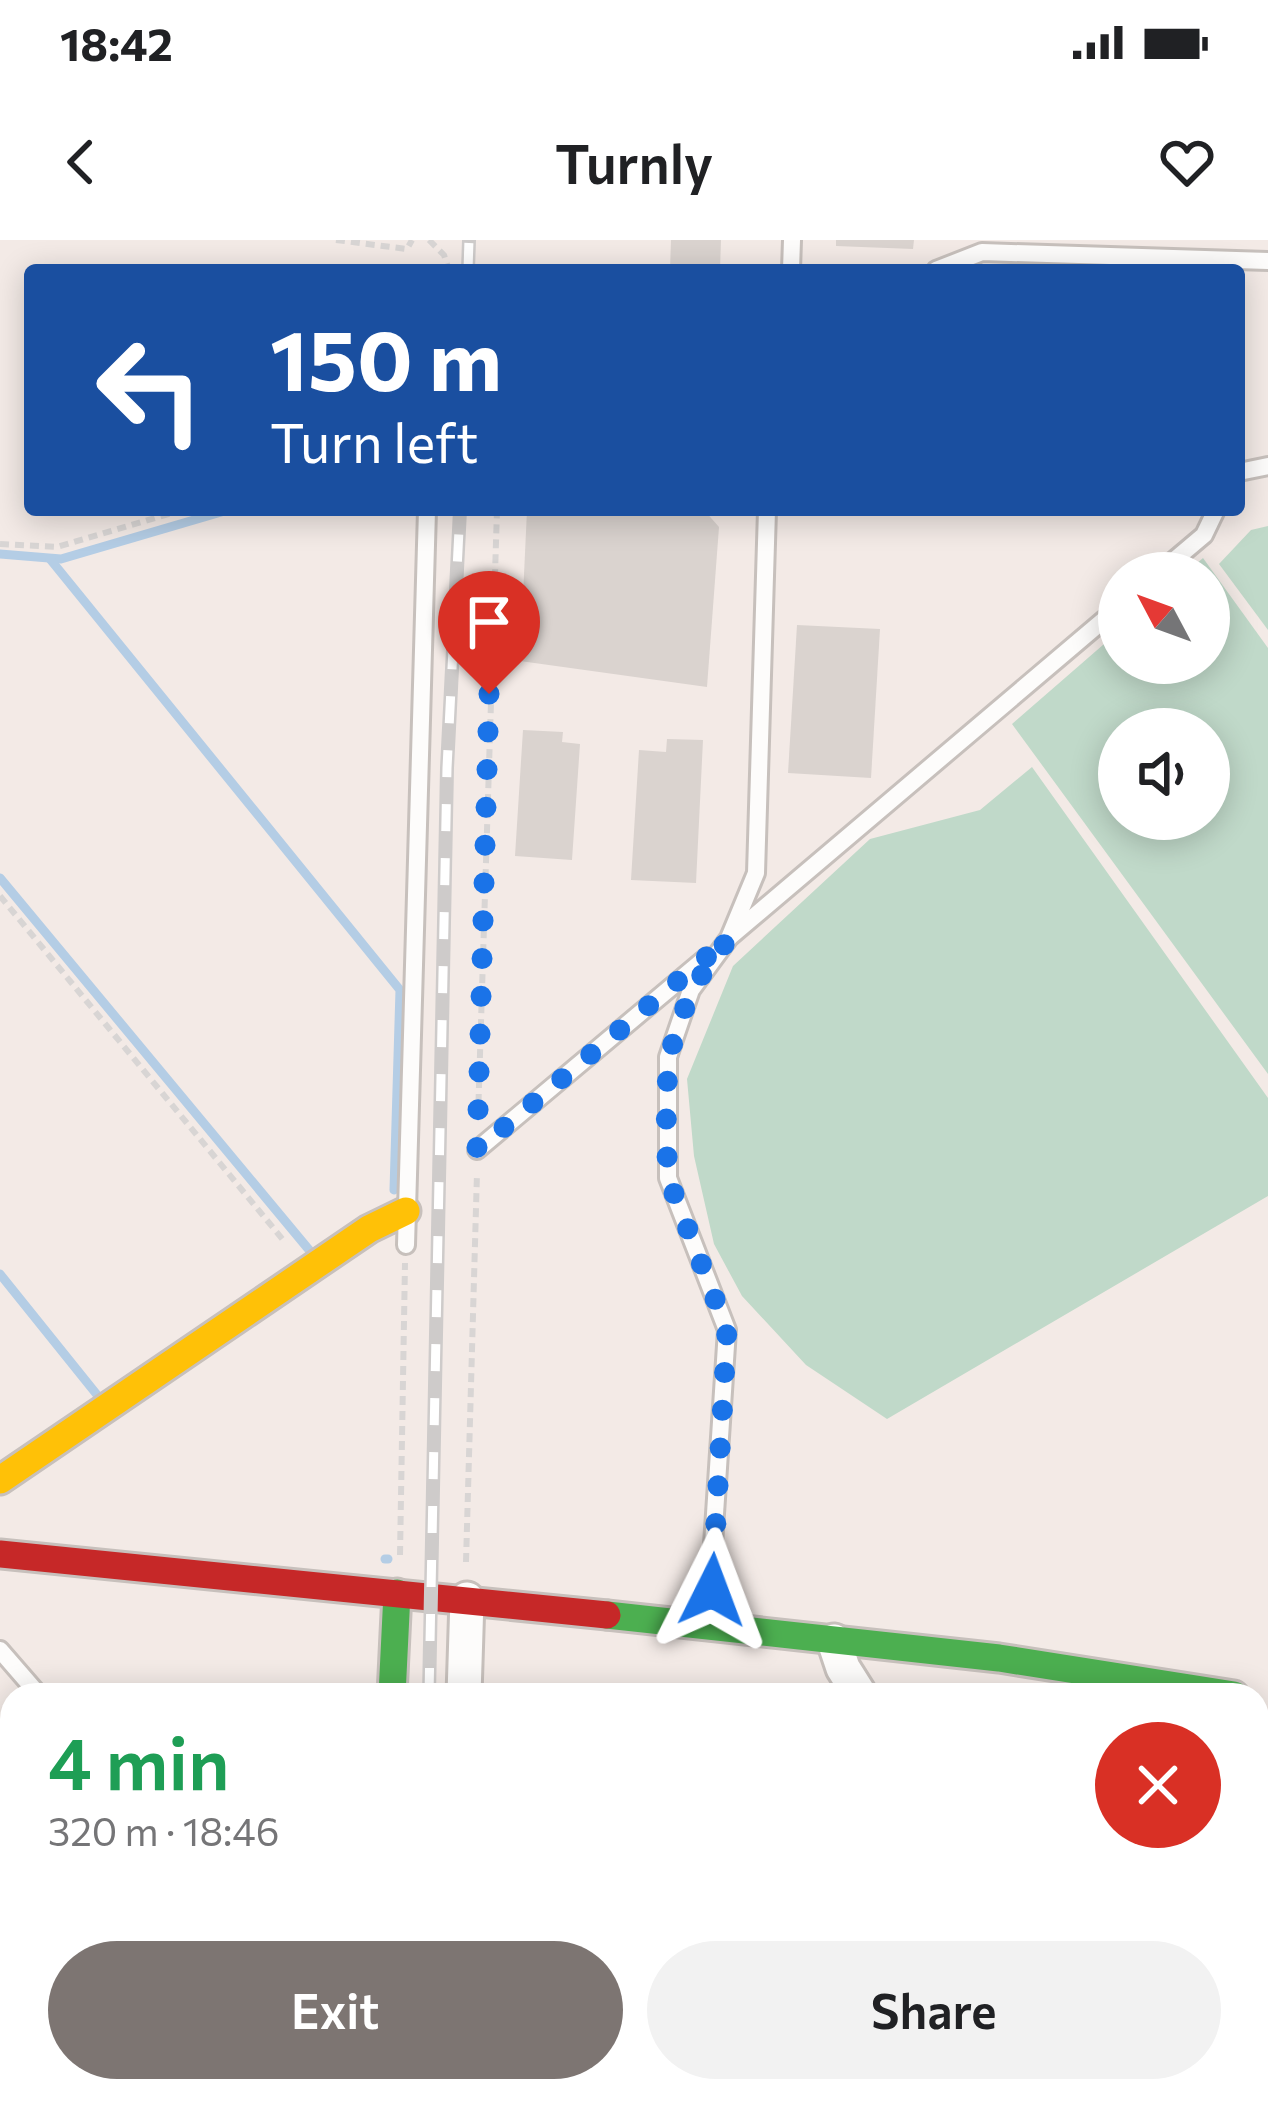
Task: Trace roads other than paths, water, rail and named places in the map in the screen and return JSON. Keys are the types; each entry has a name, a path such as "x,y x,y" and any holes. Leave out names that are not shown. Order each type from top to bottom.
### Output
{"street":[{"path":"0,1480 369,1229 406,1211"},
{"path":"0,1554 466,1584 707,1628 999,1658 1158,1683"},
{"path":"393,1683 397,1582"},
{"path":"464,1683 466,1584"},
{"path":"834,1641 852,1683"}],"lane":[{"path":"950,264 982,252 1084,248 1223,264"},
{"path":"406,1245 427,516"},
{"path":"707,1628 727,1330 668,1178 668,1058 691,990 729,938 756,873 767,516"},
{"path":"1184,552 1204,535 1213,516"},
{"path":"477,1150 1098,625"},
{"path":"0,1650 29,1683"}],"waterway":[{"path":"0,554 61,559 208,516"},
{"path":"50,559 400,990 394,1190"},
{"path":"0,878 310,1251"},
{"path":"0,1274 98,1396"}],"railway":[{"path":"468,264 469,240"},
{"path":"429,1683 447,768 460,516"}]}
